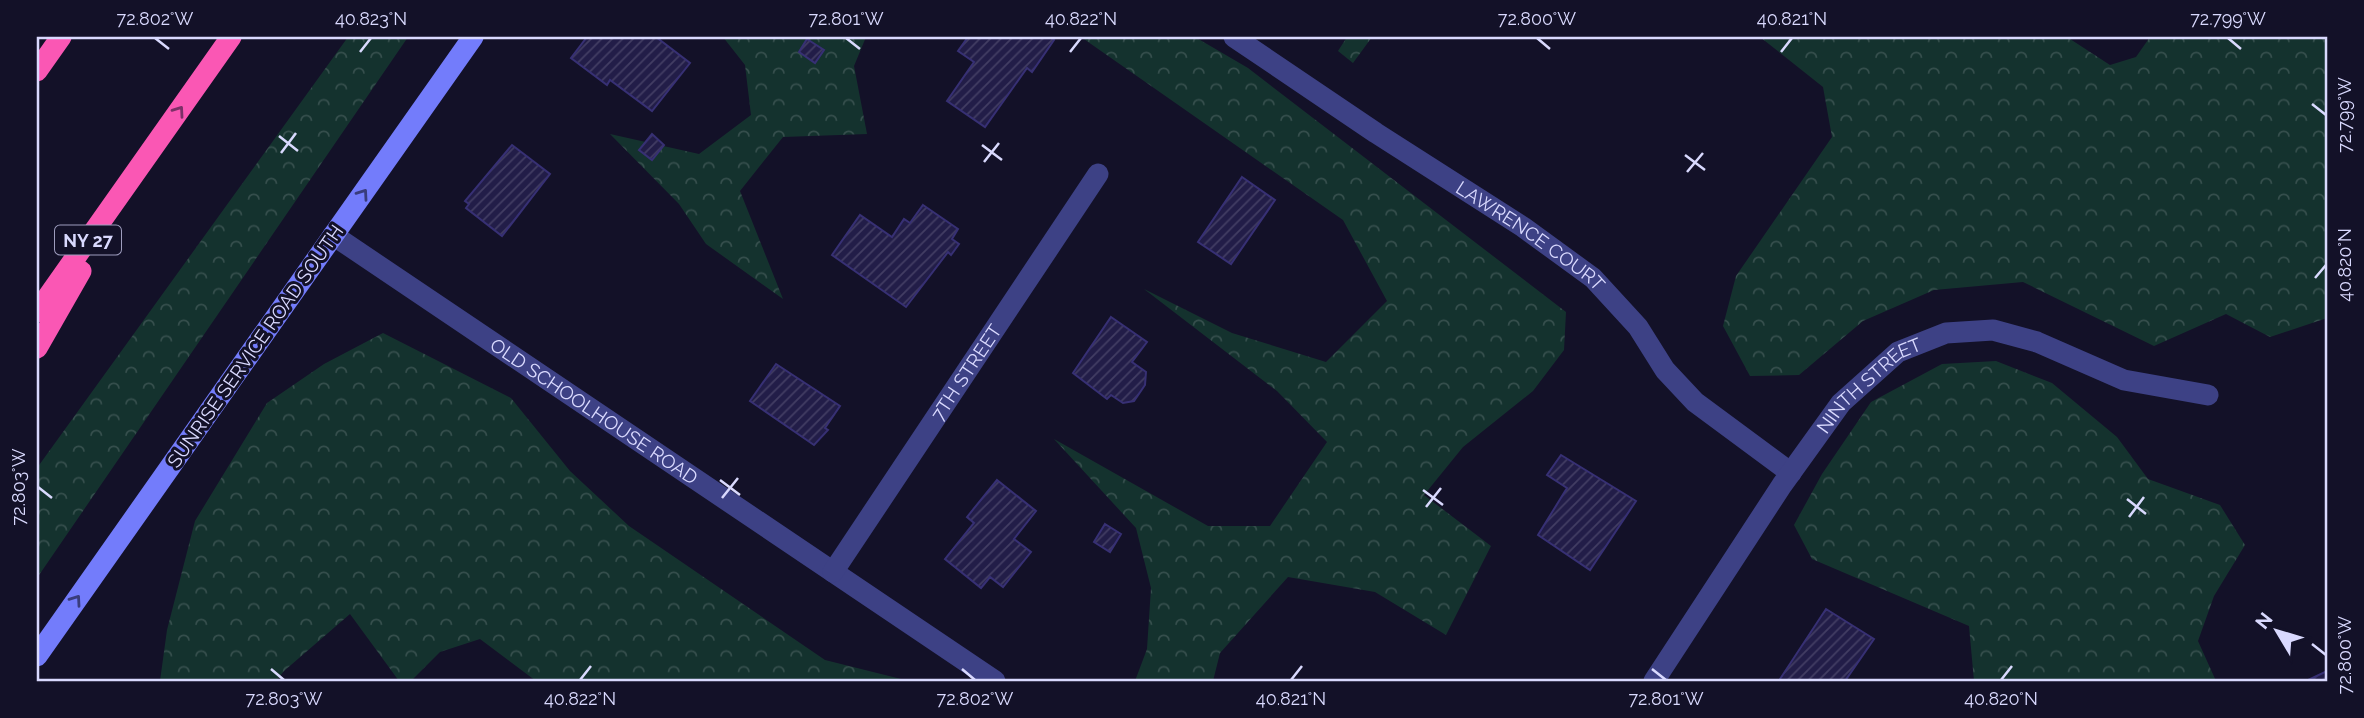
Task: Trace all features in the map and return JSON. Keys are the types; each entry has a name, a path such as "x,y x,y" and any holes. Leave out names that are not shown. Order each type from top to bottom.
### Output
{"highway":[{"path":"37,71 61,37"},
{"name":"NY 27","path":"37,312 231,37"},
{"path":"37,348 139,167"}],"street":[{"name":"SUNRISE SERVICE ROAD SOUTH","path":"37,656 473,37"},
{"name":"LAWRENCE COURT","path":"1234,37 1376,133 1523,227 1593,278 1638,327 1665,370 1695,402 1791,473"},
{"name":"7TH STREET","path":"834,572 1098,174"},
{"name":"OLD SCHOOLHOUSE ROAD","path":"333,235 995,681"},
{"name":"NINTH STREET","path":"1654,681 1791,473 1841,403 1898,352 1945,333 1993,330 2037,342 2124,380 2208,396"}],"green space":[{"path":"348,37 408,37 37,578 37,468"},
{"path":"723,37 866,37 854,66 867,134 783,137 740,191 783,299 706,244 679,204 610,134 699,154 751,115 745,65"},
{"path":"1081,37 1195,37 1248,68 1566,312 1564,350 1533,391 1463,447 1424,495 1491,546 1446,635 1375,592 1288,577 1220,653 1213,681 1135,681 1147,649 1151,588 1136,528 1054,439 1208,526 1270,526 1327,442 1277,391 1144,289 1232,333 1326,362 1387,301 1343,220"},
{"path":"1347,37 1372,37 1353,63 1338,51"},
{"path":"1760,37 2067,37 2110,65 2136,57 2150,37 2327,37 2327,318 2270,337 2226,314 2154,346 2023,282 1934,290 1863,321 1799,375 1750,376 1723,326 1736,276 1832,137 1823,87"},
{"path":"383,333 511,398 570,471 629,526 825,660 909,681 536,681 480,639 440,652 411,681 399,681 350,614 276,681 160,681 167,630 195,521 267,403 324,364"},
{"path":"1996,361 2052,383 2117,437 2148,479 2220,505 2245,545 2214,596 2198,641 2216,681 1974,681 1969,626 1812,559 1794,525 1822,474 1871,402 1942,364"}],"building":[{"path":"587,37 656,37 690,63 652,111 610,80 607,85 571,58"},
{"path":"968,37 1050,37 1054,40 1032,72 1027,68 985,127 947,101 974,62 958,51"},
{"path":"807,39 824,50 815,63 799,52"},
{"path":"652,134 664,145 652,160 639,150"},
{"path":"512,145 550,174 502,236 466,208 469,204 465,201"},
{"path":"1242,177 1275,200 1231,264 1198,242"},
{"path":"923,205 958,229 952,239 959,244 951,255 948,252 906,307 832,255 860,215 892,237 904,219 910,223"},
{"path":"1111,317 1147,342 1132,362 1146,372 1145,385 1134,401 1123,403 1111,395 1107,399 1073,373"},
{"path":"776,364 840,406 825,428 828,430 814,445 750,401"},
{"path":"1561,455 1636,501 1590,570 1538,535 1567,488 1547,475"},
{"path":"997,480 1036,511 1014,539 1031,552 1003,587 990,577 981,588 945,559 974,523 967,517"},
{"path":"1105,524 1121,534 1110,552 1094,542"},
{"path":"1826,609 1874,639 1845,681 1780,679"},
{"path":"2327,671 2327,681 2306,681"}]}
